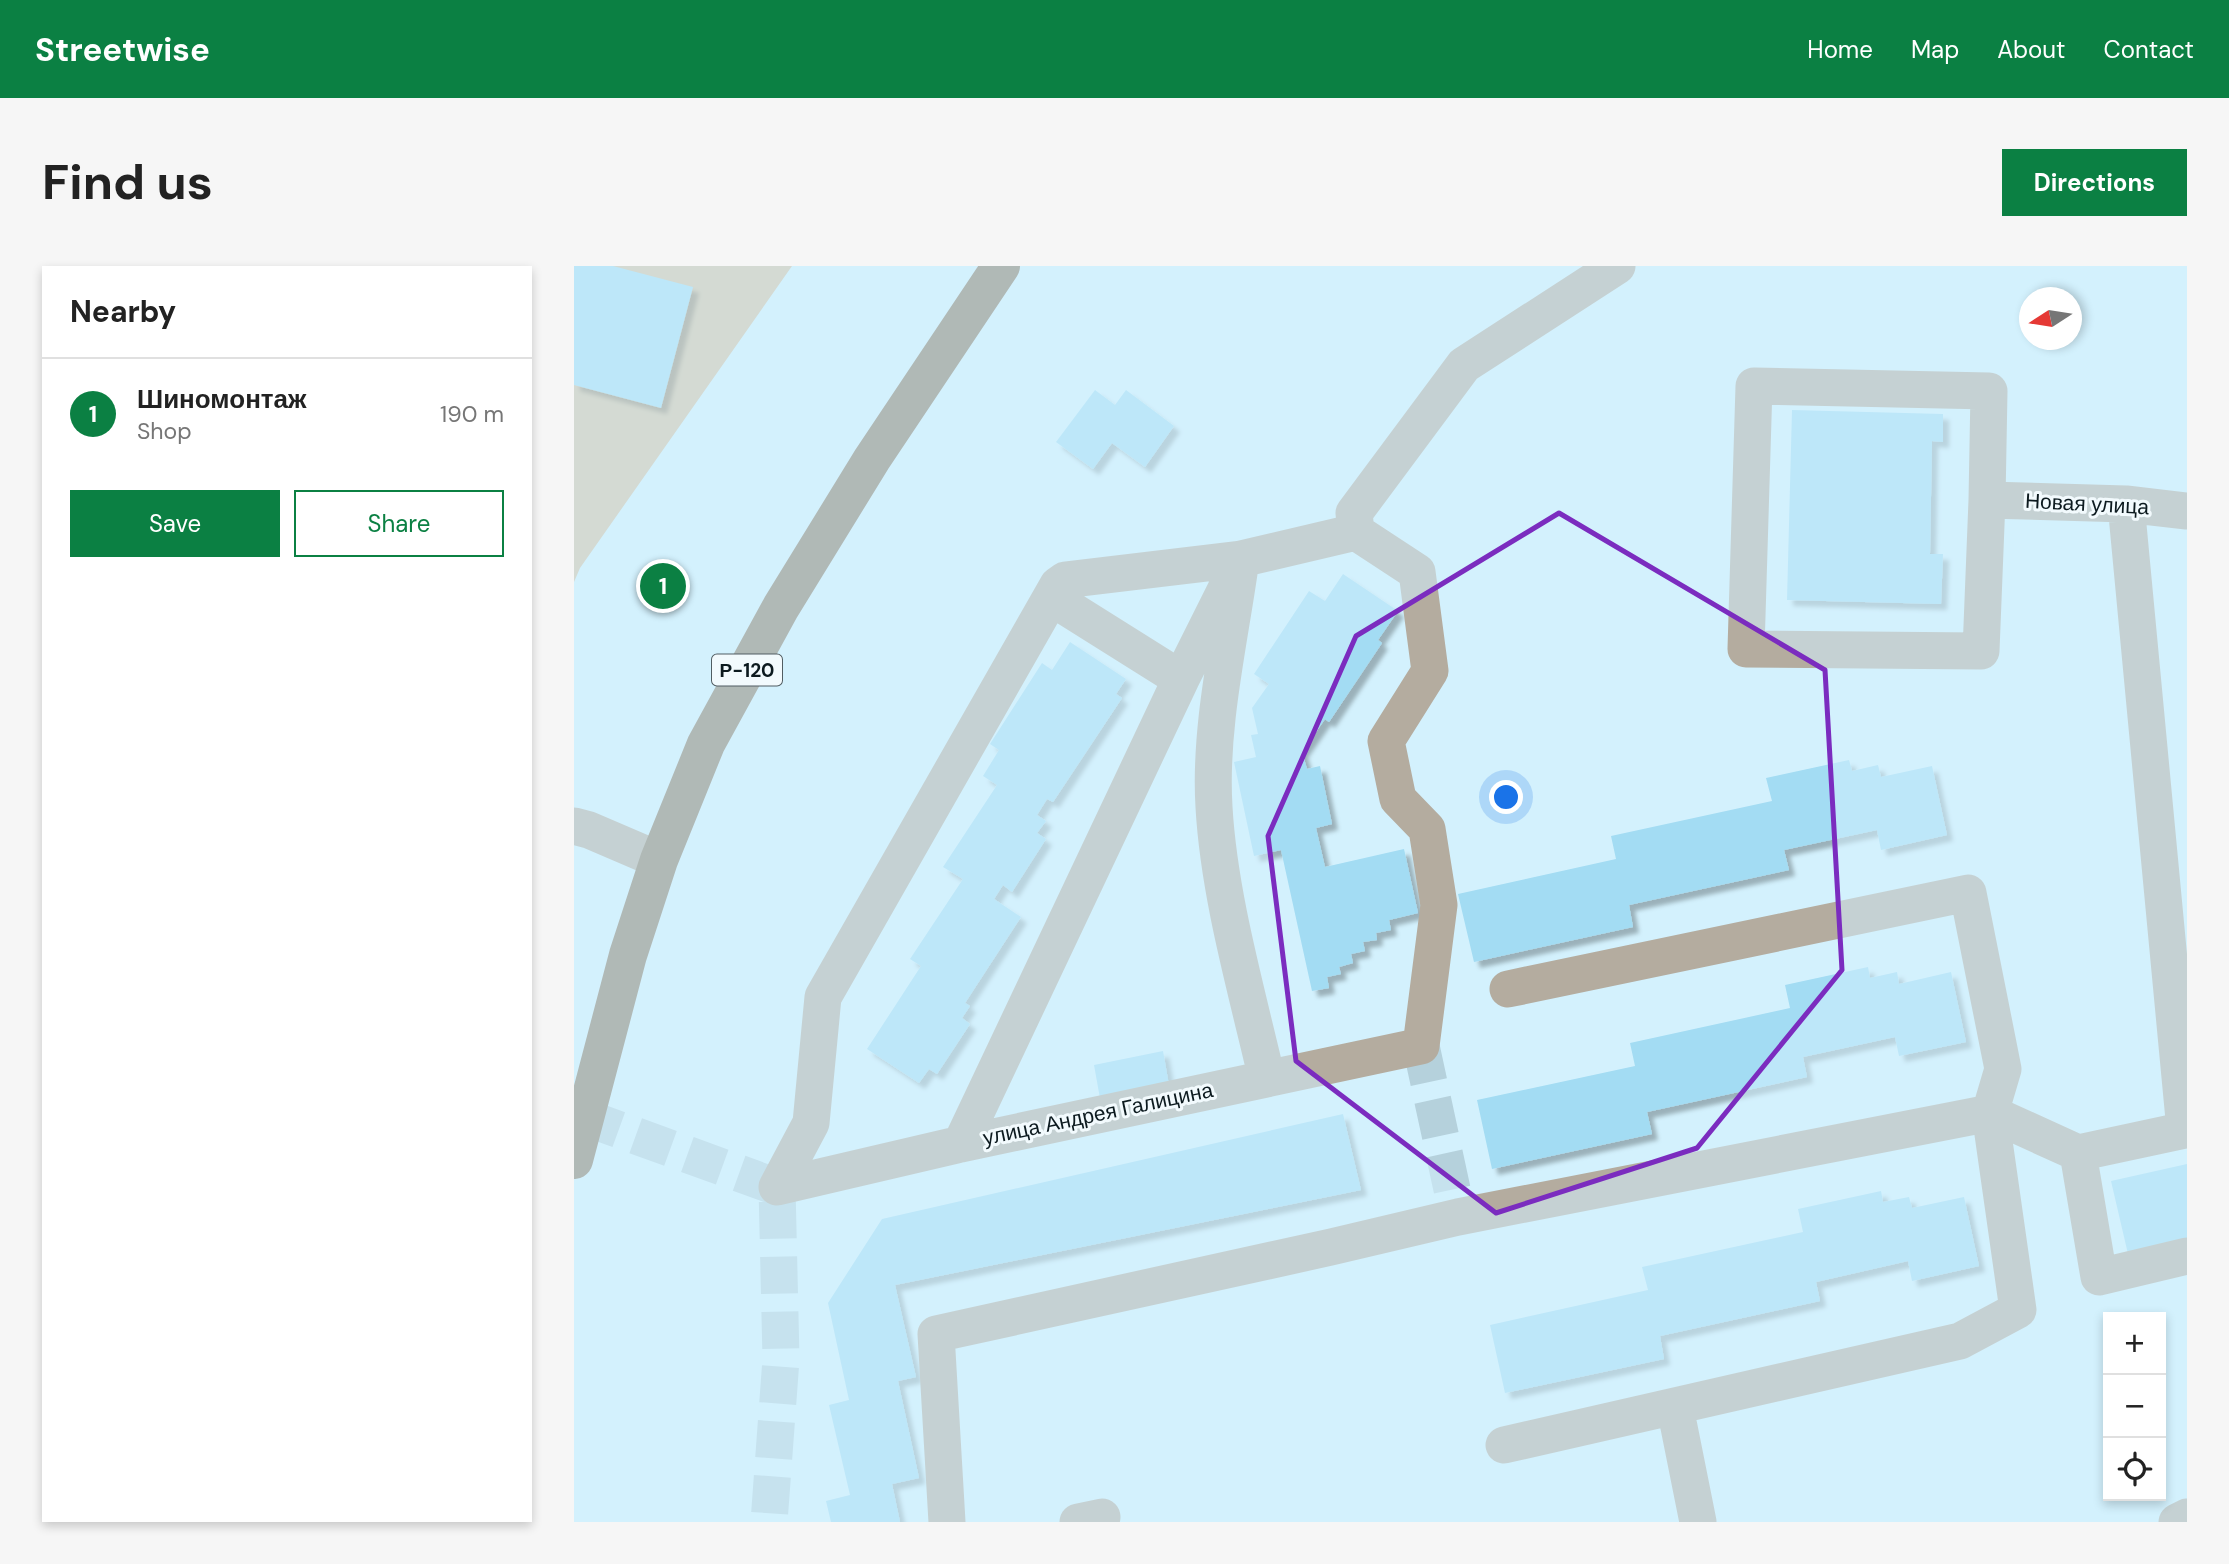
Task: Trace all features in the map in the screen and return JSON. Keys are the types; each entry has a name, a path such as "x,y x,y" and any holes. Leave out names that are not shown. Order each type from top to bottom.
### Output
{"main road":[{"name":"Р-120","path":"574,1160 628,954 659,860 706,744 781,607 872,459 1001,266"}],"street":[{"path":"1181,679 1052,598 1058,585 1066,580 1241,559 1356,532 1354,513 1464,365 1616,266"},
{"path":"1754,386 1989,391 1987,500 1981,651 1746,649 1754,386"},
{"name":"Новая улица","path":"1987,500 2126,504 2187,511"},
{"path":"947,1522 936,1334 1458,1217 1990,1113 2078,1153 2185,1130 2126,504"},
{"name":"улица Андрея Галицина","path":"1052,598 823,998 811,1123 777,1187 961,1144 1421,1046 1439,905 1427,829 1398,799 1385,741 1430,671 1416,572 1356,532"},
{"path":"961,1144 1181,679 1241,559"},
{"path":"1241,559 1215,740 1214,807 1224,882 1267,1079"},
{"path":"574,825 659,860"},
{"path":"1504,1445 1960,1341 2018,1311 1990,1113 2003,1069 1968,893 1508,989"},
{"path":"2078,1153 2099,1277 2187,1256"},
{"path":"1675,1407 1698,1522"},
{"path":"2177,1522 2187,1517"}],"highlighted area":[{"path":"1559,513 1825,670 1842,970 1697,1148 1496,1213 1296,1061 1268,836 1356,636"}],"shaded area":[{"path":"574,266 792,266 580,568 574,582"}],"building":[{"path":"574,266 613,266 693,287 661,408 574,385"},
{"path":"1095,390 1115,405 1126,390 1174,426 1145,467 1112,443 1093,469 1056,442"},
{"path":"1792,410 1943,414 1943,442 1932,441 1930,554 1943,554 1941,604 1787,600"},
{"path":"1343,574 1398,611 1378,640 1382,643 1329,722 1325,719 1302,752 1307,769 1320,766 1332,824 1316,828 1325,867 1404,849 1418,913 1389,920 1391,930 1376,933 1377,940 1363,942 1365,951 1351,954 1353,963 1339,967 1341,974 1327,977 1329,988 1312,991 1281,850 1254,856 1234,762 1256,757 1251,735 1258,734 1252,708 1269,684 1254,674 1309,591 1325,601"},
{"path":"1070,642 1126,679 1116,694 1122,698 1053,802 1047,799 1037,815 1046,821 1037,833 1046,839 1012,892 1003,885 994,899 1021,917 965,1003 970,1006 962,1018 970,1024 937,1074 929,1069 919,1083 867,1049 921,966 910,959 963,879 943,867 997,785 983,776 999,750 990,744 1042,663 1052,670"},
{"path":"1849,760 1852,771 1878,765 1881,777 1932,766 1947,835 1881,850 1877,830 1784,850 1789,870 1629,905 1633,927 1474,962 1458,894 1616,859 1611,836 1772,801 1766,778"},
{"path":"1868,967 1870,978 1897,972 1899,984 1951,972 1966,1042 1899,1056 1895,1037 1803,1057 1807,1077 1647,1112 1652,1134 1492,1169 1477,1100 1635,1066 1630,1043 1790,1008 1785,985"},
{"path":"1163,1051 1170,1091 1101,1104 1094,1065"},
{"path":"1343,1114 1361,1190 895,1285 916,1377 898,1381 919,1478 892,1484 900,1522 831,1522 826,1501 850,1495 829,1405 849,1400 828,1303 882,1219"},
{"path":"2187,1164 2187,1240 2128,1254 2111,1181"},
{"path":"1881,1191 1883,1202 1909,1197 1912,1208 1964,1197 1979,1266 1912,1281 1908,1261 1816,1282 1820,1301 1660,1336 1664,1359 1505,1393 1490,1325 1648,1290 1642,1267 1803,1232 1798,1209"}],"tunnel":[{"path":"1421,1046 1458,1217"},
{"path":"584,1117 777,1187 781,1359 769,1522"}],"place":[{"name":"Шиномонтаж","path":"663,586"}]}
